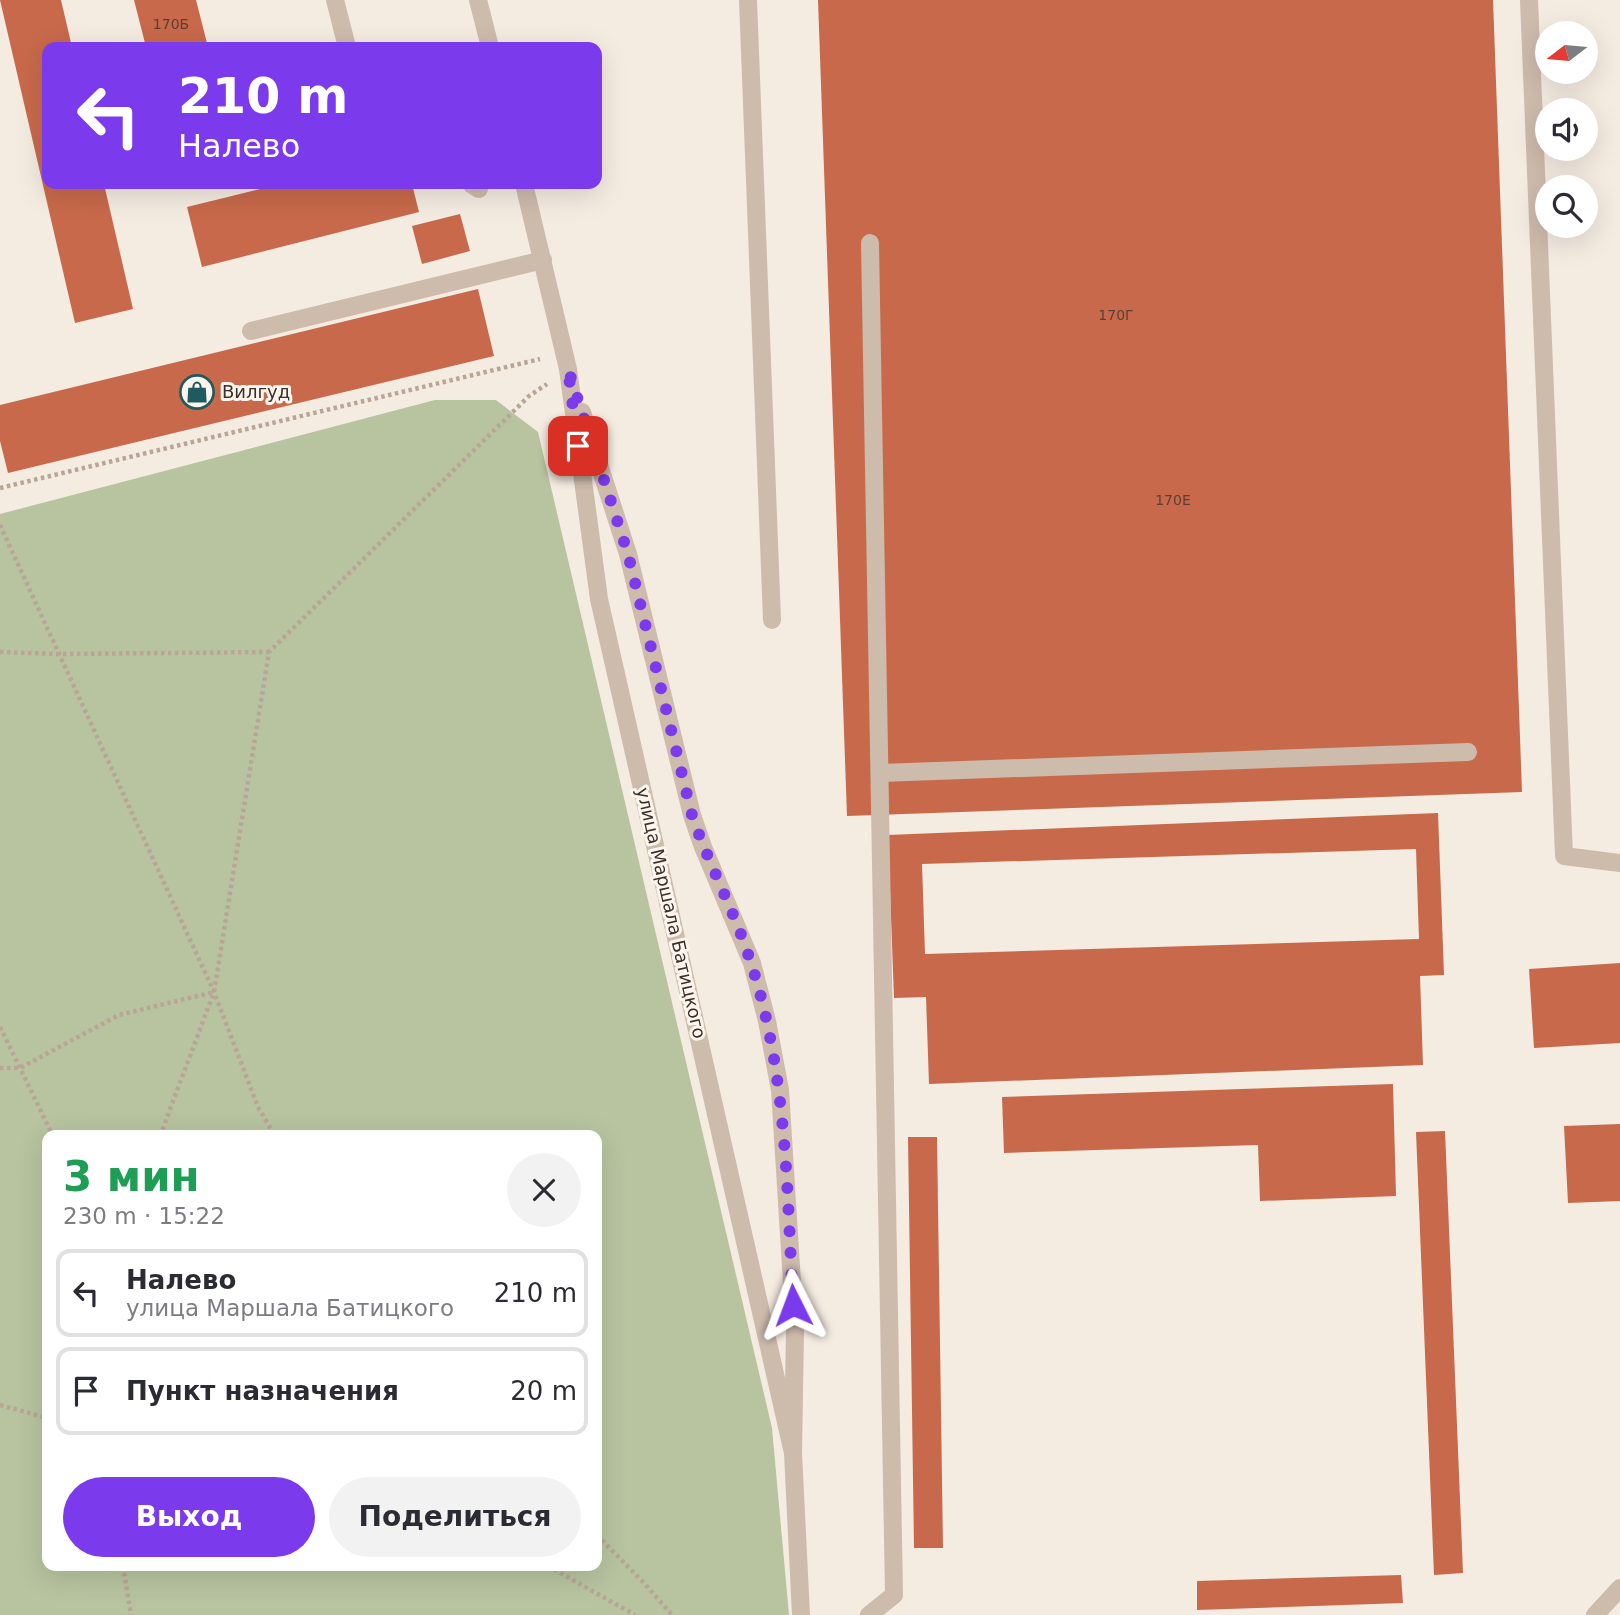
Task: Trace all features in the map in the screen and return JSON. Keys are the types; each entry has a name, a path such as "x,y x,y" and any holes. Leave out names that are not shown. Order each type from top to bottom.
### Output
{"street":[{"path":"335,0 346,42"},
{"path":"478,0 489,42"},
{"path":"748,0 772,620"},
{"path":"1529,0 1564,856 1620,863"},
{"name":"улица Маршала Батицкого","path":"525,189 566,361 599,599 793,1453"},
{"path":"869,1615 894,1595 870,243"},
{"path":"251,331 543,260"},
{"name":"улица Маршала Батицкого","path":"566,361 628,554 692,815 751,963 767,1020 780,1090 786,1165 795,1331 793,1453 801,1615"},
{"path":"880,773 1468,752"},
{"path":"1595,1615 1620,1588"}],"path":[{"path":"0,488 566,361"},
{"path":"162,1130 214,992 269,652 566,361"},
{"path":"0,525 214,992 258,1107 271,1130"},
{"path":"0,652 269,652"},
{"path":"0,1068 20,1068 119,1015 214,992"},
{"path":"0,1027 50,1130"},
{"path":"0,1405 42,1417"},
{"path":"602,1540 672,1615"},
{"path":"123,1571 131,1615"},
{"path":"557,1571 635,1615"}],"green space":[{"path":"435,400 496,400 538,432 772,1428 789,1615 0,1615 0,514"}],"building":[{"path":"0,0 61,0 71,42 42,42 42,181"},
{"path":"134,0 196,0 207,42 145,42"},
{"path":"818,0 1493,0 1522,792 847,816"},
{"path":"44,189 105,189 133,309 75,323"},
{"path":"260,189 413,189 419,212 202,267 187,207"},
{"path":"460,214 470,251 422,264 412,226"},
{"path":"478,289 494,356 8,473 0,441 0,405"},
{"path":"1438,813 1444,975 1420,976 1423,1065 929,1084 926,997 894,998 888,835","holes":["1416,849 1419,939 925,954 922,864"]},
{"path":"1620,963 1620,1043 1534,1048 1529,969"},
{"path":"1393,1084 1396,1196 1260,1201 1258,1145 1004,1153 1002,1097"},
{"path":"1620,1124 1620,1201 1568,1203 1564,1126"},
{"path":"1445,1131 1463,1573 1434,1575 1416,1132"},
{"path":"908,1137 937,1137 943,1548 914,1548"},
{"path":"1401,1575 1403,1603 1197,1610 1197,1581"}],"place":[{"name":"Вилгуд","path":"197,392"}],"route":[{"path":"578,446 568,369 628,554 692,815 751,963 767,1020 780,1090 793,1305"}]}
